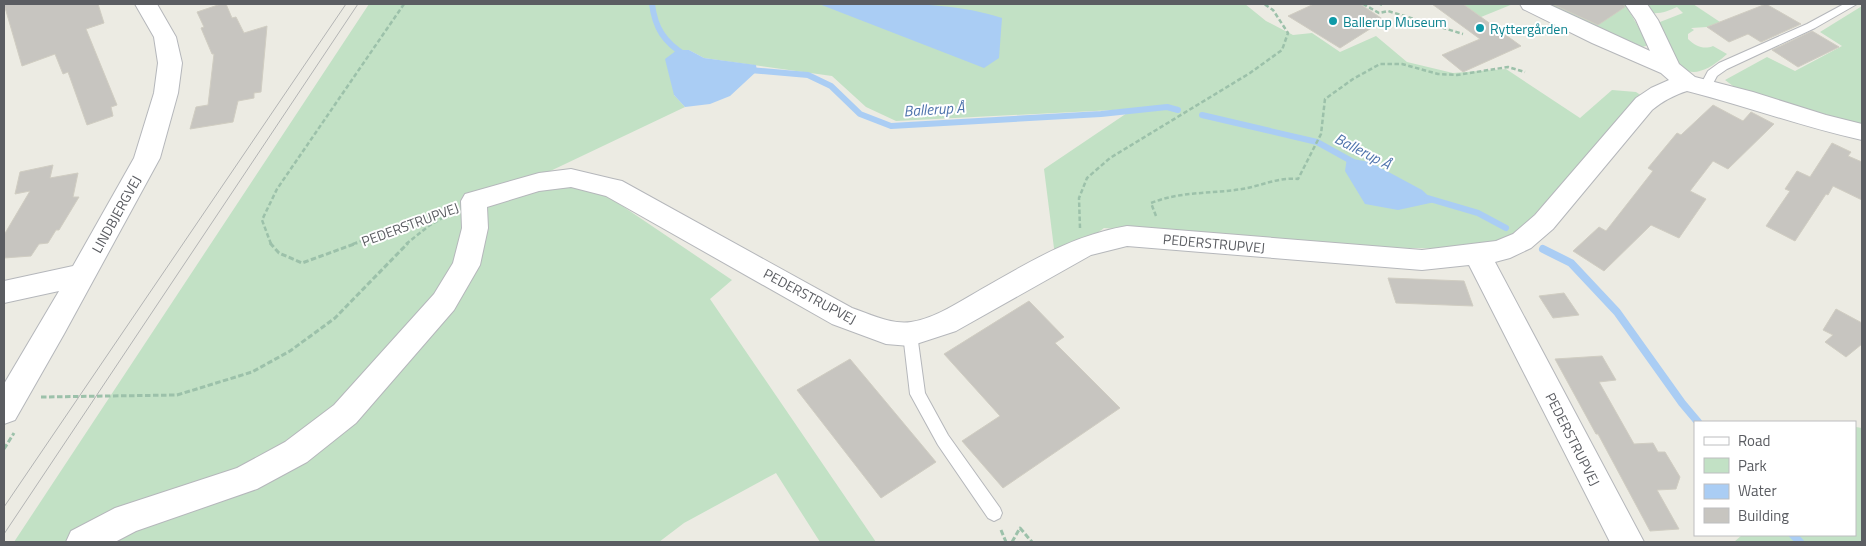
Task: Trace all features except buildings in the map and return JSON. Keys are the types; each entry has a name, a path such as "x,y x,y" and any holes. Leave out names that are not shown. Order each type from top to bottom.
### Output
{"street":[{"name":"LINDBJERGVEJ","path":"4,411 147,158 166,93 170,63 165,37 146,4"},
{"path":"1531,4 1687,80 1823,123 1862,132"},
{"path":"1636,4 1687,80"},
{"name":"PEDERSTRUPVEJ","path":"474,201 539,182 571,178 613,188 842,316 886,332 910,334 946,323 1052,262 1081,248 1100,241 1127,236 1422,260 1500,251 1522,241 1544,222 1644,104 1656,94 1687,80"},
{"path":"83,542 126,519 246,480 296,452 345,414 444,302 466,265 475,228 474,201"},
{"name":"PEDERSTRUPVEJ","path":"1478,255 1627,542"},
{"path":"4,292 82,275"}],"lane":[{"path":"1687,80 1712,74 1723,66 1811,26 1852,4"},
{"path":"910,334 918,394 943,440 994,513"}],"path":[{"name":"PEDERSTRUPVEJ","path":"404,4 277,189 262,220 267,238 278,253 302,263 474,201"},
{"path":"1081,248 1079,198 1088,178 1110,158 1250,73 1282,50 1288,33 1273,10 1264,4"},
{"path":"1363,4 1379,13 1388,11 1463,34"},
{"path":"1165,239 1151,203 1160,198 1223,189 1242,189 1261,182 1288,177 1298,179 1321,134 1325,99 1353,79 1380,64 1402,64 1438,74 1456,75 1508,68 1525,72"},
{"path":"35,398 66,395 114,397 177,395 252,372 290,351 335,318 398,251 430,226 474,201"},
{"path":"1012,542 1020,528 1032,542"}],"green space":[{"path":"369,4 1245,4 1266,21 1293,35 1312,33 1340,52 1376,36 1407,62 1453,73 1506,69 1580,118 1612,90 1636,92 1642,96 1522,228 1497,244 1463,249 1361,247 1104,228 1056,264 1044,169 1133,109 896,121 866,107 832,76 704,58 689,50 674,95 685,107 523,184 567,186 606,195 732,280 710,299 876,542 820,542 776,473 684,523 659,542 14,542"},
{"path":"1463,4 1513,4 1481,17"},
{"path":"1543,4 1625,4 1649,45 1639,48"},
{"path":"1641,4 1693,4 1720,22 1707,27 1691,28 1694,30 1688,34 1688,39 1700,47 1713,46 1727,54 1713,65 1701,71 1691,72 1683,69 1668,52 1655,27 1660,22 1683,13 1677,7 1662,12 1646,12"},
{"path":"1862,6 1862,127 1827,118 1737,89 1725,80 1767,57 1795,71 1842,46 1820,32"},
{"path":"1856,427 1862,428 1862,542 1734,542 1741,536 1856,536"}],"water":[{"path":"819,4 912,4 958,8 1002,18 999,58 984,68"},
{"path":"677,50 689,50 704,58 756,65 757,71 730,96 710,104 685,107 674,95 665,59"},
{"path":"1347,158 1370,162 1422,190 1435,202 1398,210 1365,204 1345,171"}],"waterway":[{"name":"Ballerup Å","path":"652,4 655,20 662,34 671,45 685,55"},
{"name":"Ballerup Å","path":"750,70 808,75 831,86 860,114 891,126 1101,114 1167,107 1178,110"},
{"name":"Ballerup Å","path":"1202,115 1317,142 1355,163"},
{"name":"Ballerup Å","path":"1427,198 1478,213 1506,228"},
{"name":"Ballerup Å","path":"1543,249 1571,263 1617,312 1682,403 1697,421"},
{"name":"Ballerup Å","path":"1794,536 1800,542"}],"tram line":[{"path":"4,507 346,4"},
{"path":"4,534 358,4"}],"place":[{"name":"Ballerup Museum","path":"1333,21"},
{"name":"Ryttergården","path":"1480,28"}]}
